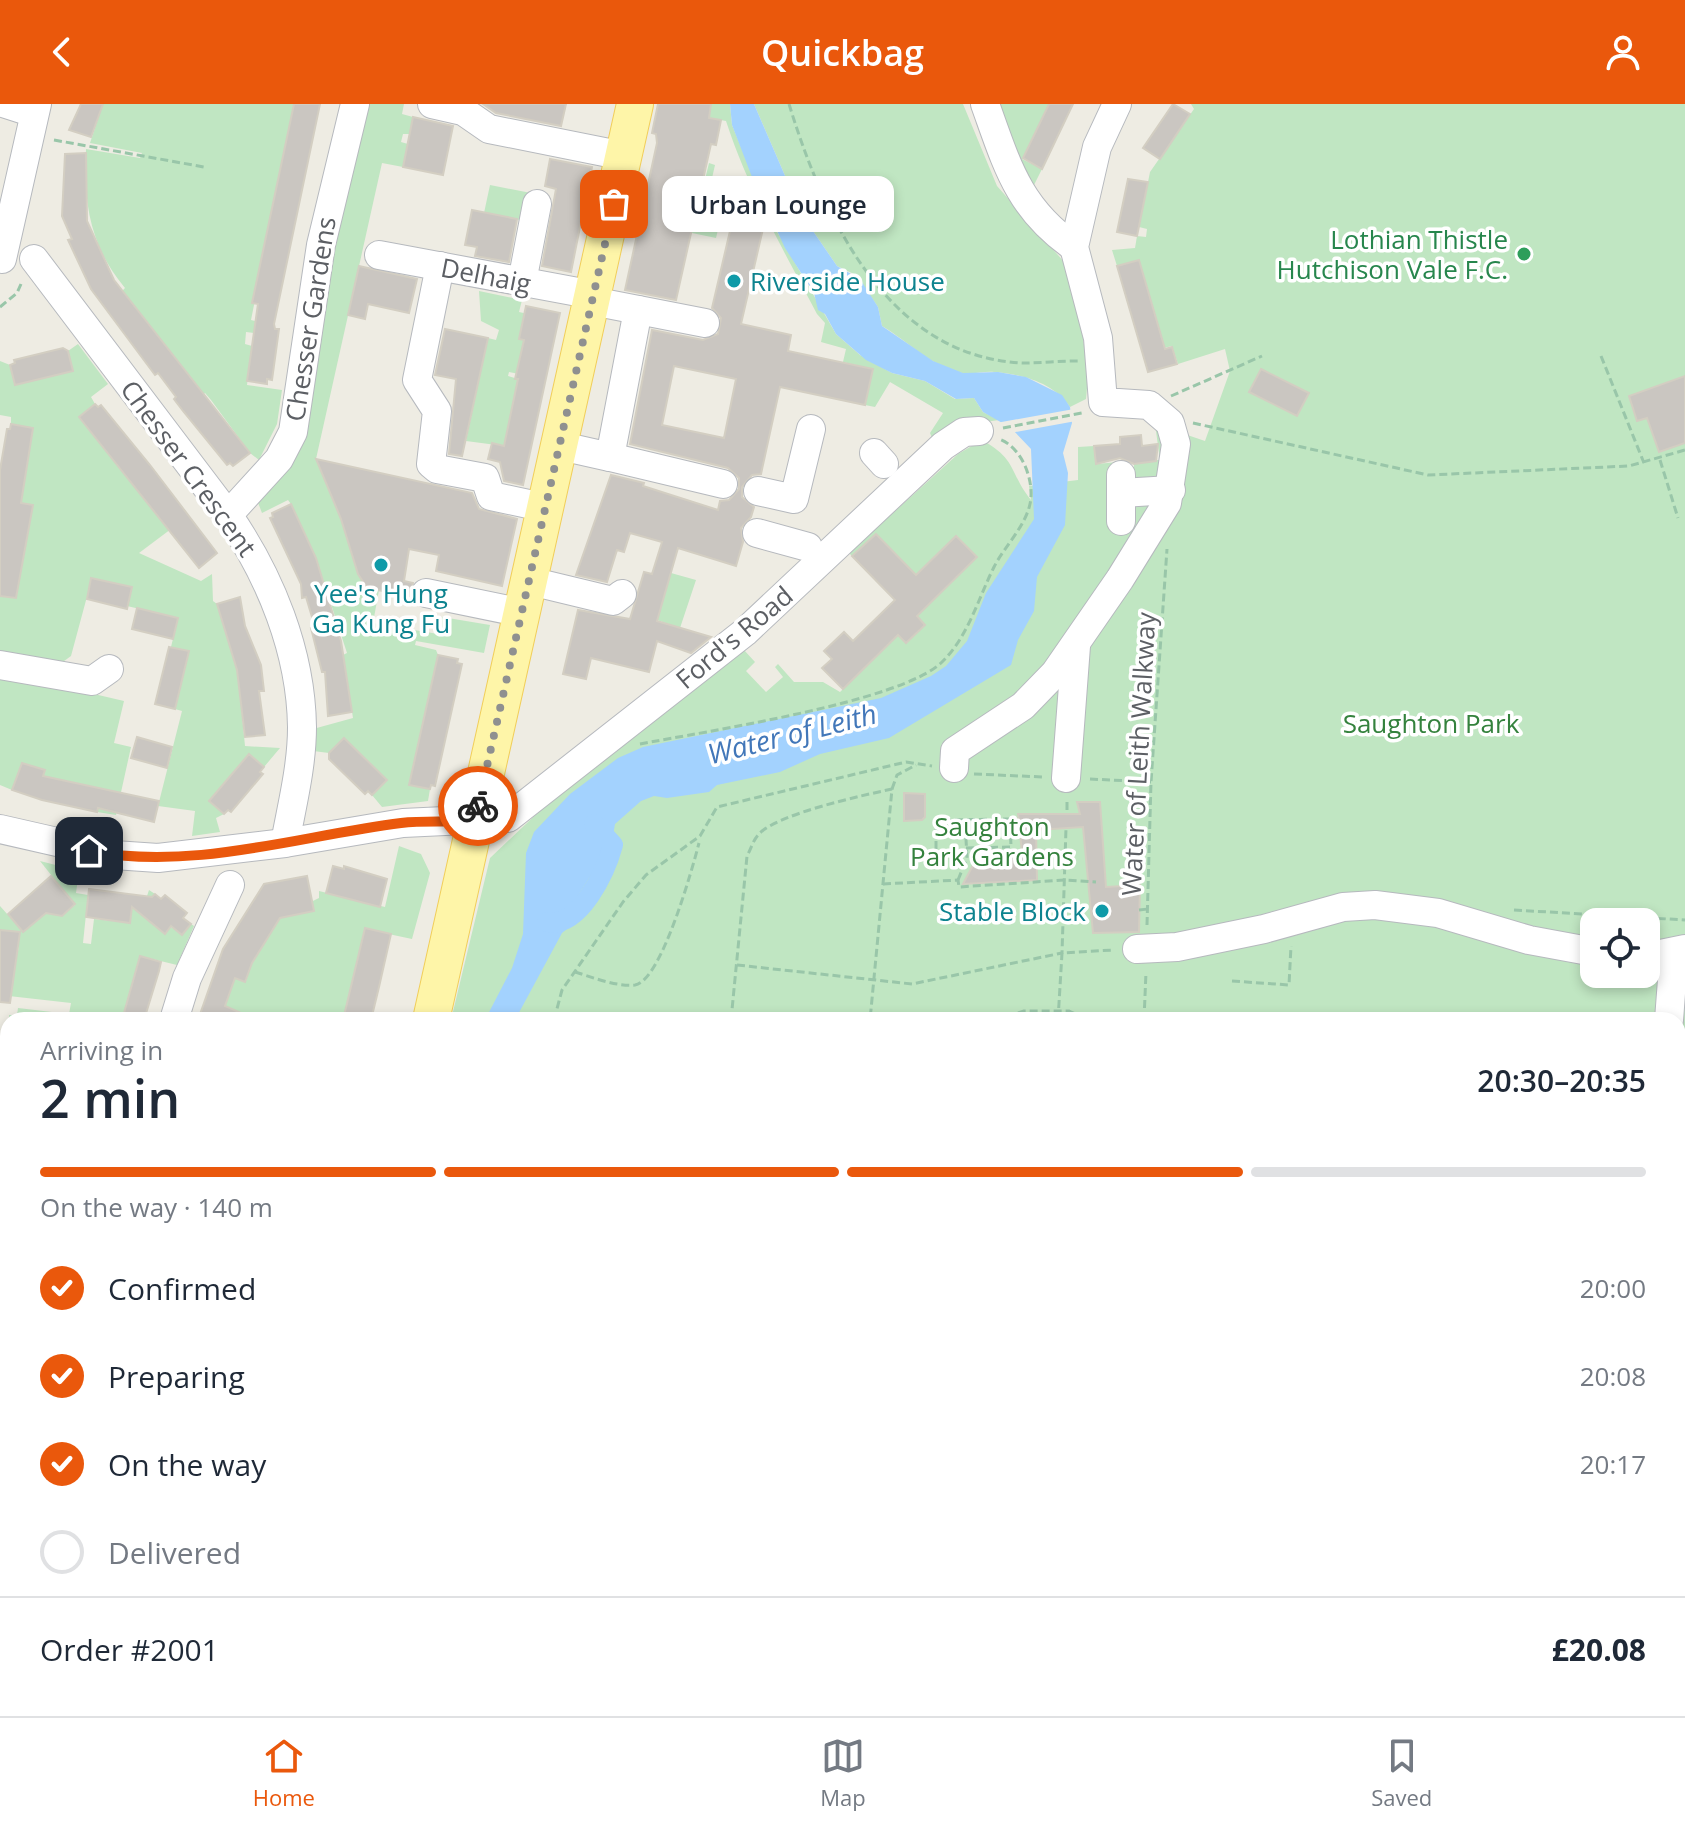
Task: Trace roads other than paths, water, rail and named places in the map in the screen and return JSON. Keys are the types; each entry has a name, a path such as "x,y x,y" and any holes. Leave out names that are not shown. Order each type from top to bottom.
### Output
{"main road":[{"path":"433,1012 635,104"}],"street":[{"path":"2,259 5,213 39,119 6,104"},
{"name":"Chesser Gardens","path":"228,515 279,459 293,432 321,245 355,104"},
{"path":"432,104 471,110 483,126 505,137 624,156"},
{"path":"985,104 1013,181 1044,222 1074,247"},
{"path":"954,768 955,751 1023,706 1076,646 1168,498 1175,435 1156,409 1103,402 1101,360 1074,247 1093,159 1117,104"},
{"path":"522,282 537,204"},
{"name":"Delhaig","path":"379,255 522,282 705,323"},
{"name":"Chesser Crescent","path":"34,259 228,515 248,544 270,589 296,676 301,753 285,843"},
{"path":"440,266 417,380 437,411 431,464 437,469 485,478 491,496 547,508"},
{"path":"610,457 620,385 638,310"},
{"path":"758,491 794,499 811,429"},
{"name":"Ford's Road","path":"0,829 53,843 135,858 184,857 403,823 505,819 745,632 943,446 964,432 990,430"},
{"path":"561,446 723,484"},
{"path":"1121,497 1168,498"},
{"path":"426,593 613,601 622,594"},
{"path":"1066,778 1076,646"},
{"path":"0,665 92,681 109,669"},
{"path":"176,1012 187,978 230,885"},
{"path":"1142,948 1177,947 1292,922 1343,907 1407,907 1529,940 1580,949"},
{"path":"1660,955 1680,951 1670,1012"}],"water":[{"name":"Water of Leith","path":"730,104 754,104 802,215 837,266 860,279 878,307 882,326 933,361 963,373 998,372 1026,377 1062,395 1070,407 1072,423 1063,453 1068,473 1065,525 1037,577 1034,611 1018,640 1011,665 889,738 820,754 780,772 717,785 709,792 667,798 654,796 641,801 615,824 612,842 570,908 573,924 562,933 519,1012 489,1012 512,968 523,934 526,853 534,832 570,794 618,758 643,747 881,698 931,676 946,666 967,641 986,593 1034,519 1031,449 1011,428 983,412 974,398 956,399 925,381 892,373 866,360 836,334 825,314 818,310 814,293 785,248 732,125"}],"waterway":[{"path":"547,922 570,916 581,907 598,882 613,845 594,824"}],"place":[{"name":"Urban Lounge","path":"614,204"},
{"name":"Lothian Thistle Hutchison Vale F.C.","path":"1524,254"},
{"name":"Riverside House","path":"734,281"},
{"name":"Yee's Hung Ga Kung Fu","path":"381,565"},
{"name":"Stable Block","path":"1102,911"}],"park label":[{"name":"Saughton Park","path":"1431,723"},
{"name":"Saughton Park Gardens","path":"992,841"}]}
